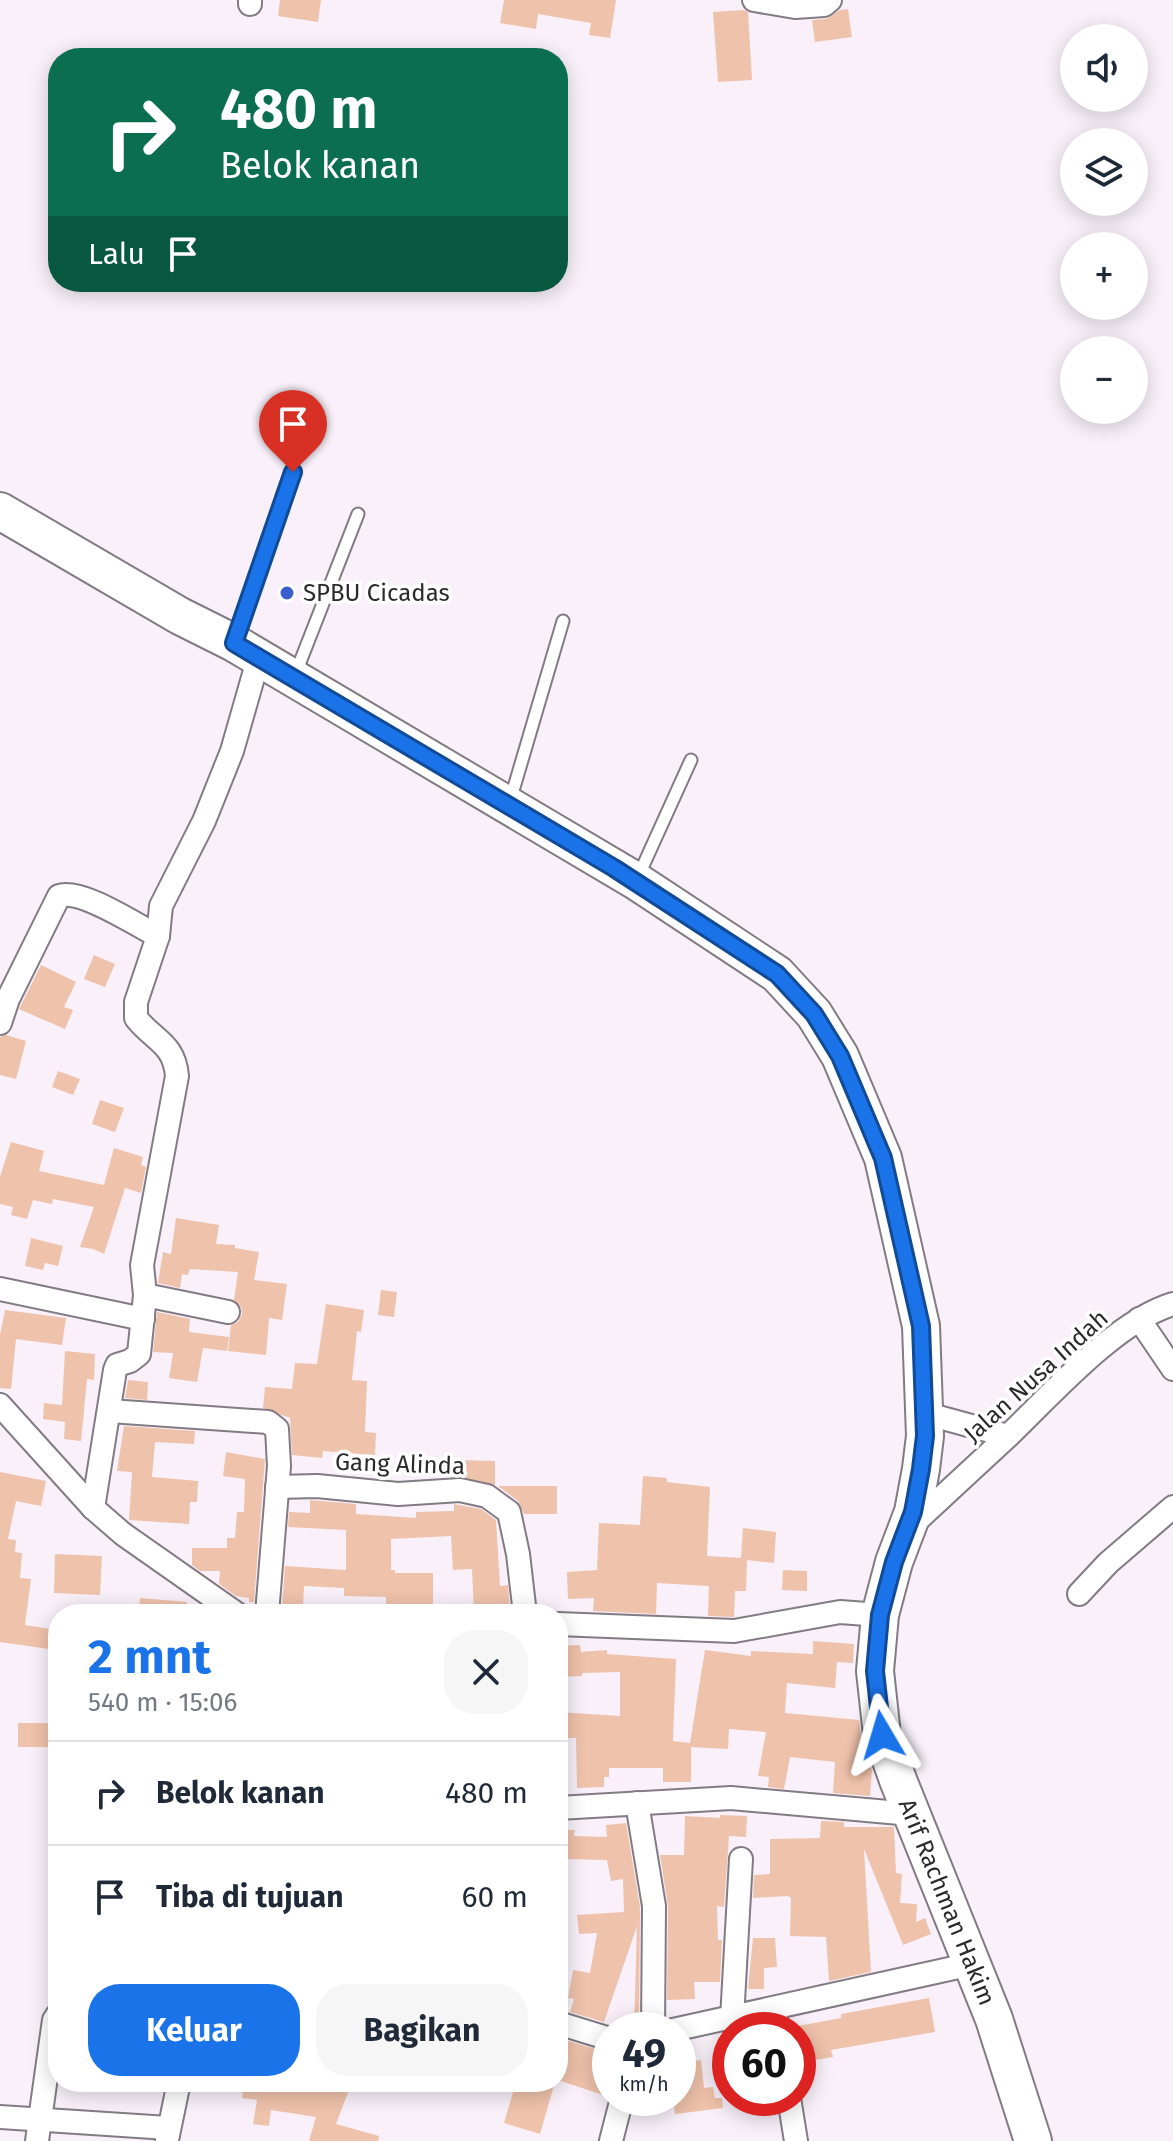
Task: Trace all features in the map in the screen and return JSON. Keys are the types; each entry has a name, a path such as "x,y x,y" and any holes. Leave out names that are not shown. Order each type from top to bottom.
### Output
{"main road":[{"name":"Arif Rachman Hakim","path":"0,511 246,651 636,881 777,974 814,1014 840,1056 872,1132 886,1174 921,1326 925,1436 913,1512 880,1615 875,1671 882,1735 994,2019 1033,2141"}],"street":[{"path":"754,0 795,7 824,5 830,0"},
{"path":"93,1508 115,1370 117,1365 139,1354 145,1295 142,1265 177,1076 176,1061 168,1048 139,1023 135,1012 158,936 161,906 204,821 228,762 246,651"},
{"path":"0,1023 8,999 59,896 68,893 85,897 158,936"},
{"path":"0,1289 143,1319"},
{"path":"145,1295 228,1312"},
{"name":"Jalan Nusa Indah","path":"906,1530 1083,1363 1139,1319 1173,1304"},
{"path":"1139,1319 1173,1369"},
{"path":"110,1411 268,1422 277,1429 277,1487 268,1604"},
{"path":"2,1413 93,1508 123,1534 223,1604"},
{"path":"924,1413 1008,1436"},
{"name":"Gang Alinda","path":"277,1487 317,1486 398,1494 460,1490 487,1496 509,1512 524,1604"},
{"path":"1079,1594 1108,1563 1173,1507"},
{"path":"568,1624 734,1631 840,1612 880,1615"},
{"path":"568,1807 731,1798 911,1814"},
{"path":"637,1803 654,1906 653,2012"},
{"path":"732,2012 741,1859"},
{"path":"804,2012 972,1964"},
{"path":"568,2026 592,2033"},
{"path":"39,2131 48,2064"},
{"path":"0,2117 39,2131 167,2134 177,2092"},
{"path":"611,2141 617,2116"},
{"path":"792,2116 796,2141"}],"lane":[{"path":"246,651 293,472"},
{"path":"293,679 358,514"},
{"path":"508,805 563,621"},
{"path":"636,881 691,760"}],"building":[{"path":"280,0 321,0 318,22 278,16"},
{"path":"504,0 616,0 610,38 589,35 591,23 538,14 536,29 500,23"},
{"path":"848,9 852,37 815,42 812,20 826,19 840,10"},
{"path":"713,12 748,12 752,80 718,82"},
{"path":"94,955 115,964 105,987 84,979"},
{"path":"41,965 76,982 64,1007 73,1010 65,1029 19,1009"},
{"path":"6,1035 26,1041 16,1079 0,1075 0,1037"},
{"path":"58,1071 80,1079 73,1095 52,1087"},
{"path":"100,1100 124,1108 115,1132 92,1124"},
{"path":"11,1142 44,1151 39,1171 104,1185 114,1148 143,1157 141,1165 146,1167 141,1193 125,1188 104,1254 80,1247 94,1207 53,1199 52,1204 33,1200 27,1219 11,1215 13,1207 0,1204 0,1177"},
{"path":"176,1218 219,1225 216,1244 235,1245 235,1248 259,1252 254,1280 287,1284 282,1320 269,1318 266,1355 228,1351 231,1325 238,1322 242,1314 241,1307 234,1300 238,1272 190,1269 188,1275 182,1274 180,1288 158,1283 163,1252 171,1254"},
{"path":"31,1238 63,1246 58,1266 45,1263 43,1270 25,1266"},
{"path":"381,1290 397,1292 394,1317 378,1315"},
{"path":"326,1304 364,1310 361,1332 357,1331 352,1380 367,1381 365,1432 376,1433 375,1455 323,1451 322,1458 292,1455 290,1418 263,1408 265,1387 292,1389 295,1363 317,1364"},
{"path":"5,1310 66,1318 62,1345 16,1339 11,1389 0,1388 0,1335"},
{"path":"157,1312 190,1319 189,1332 229,1337 227,1351 203,1348 197,1382 169,1378 173,1353 153,1352"},
{"path":"65,1351 95,1354 94,1380 87,1379 81,1441 64,1439 65,1422 43,1419 44,1403 62,1405"},
{"path":"128,1380 148,1382 147,1400 125,1398"},
{"path":"124,1426 195,1431 194,1444 155,1442 152,1477 198,1481 197,1502 190,1502 189,1524 129,1520 132,1472 117,1471"},
{"path":"226,1452 265,1459 254,1602 236,1596 219,1584 220,1571 200,1571 192,1565 192,1548 227,1548 227,1538 235,1538 237,1512 244,1512 245,1479 223,1476"},
{"path":"455,1460 495,1461 495,1485 455,1476"},
{"path":"0,1472 46,1481 41,1506 16,1501 8,1539 16,1540 15,1552 22,1553 20,1578 31,1579 25,1625 48,1629 48,1649 0,1642"},
{"path":"643,1476 710,1487 707,1556 741,1558 743,1528 776,1532 774,1563 747,1560 746,1591 735,1591 734,1617 708,1616 709,1586 657,1583 656,1614 593,1611 594,1598 568,1599 567,1572 597,1570 599,1523 640,1525"},
{"path":"498,1486 557,1486 557,1514 524,1514 518,1501"},
{"path":"310,1500 356,1504 356,1514 416,1518 416,1512 454,1511 454,1504 481,1509 496,1520 500,1586 508,1585 510,1604 474,1604 472,1569 453,1570 451,1536 391,1539 391,1570 395,1573 433,1573 433,1604 386,1604 386,1597 344,1596 344,1588 304,1586 303,1604 282,1604 285,1566 346,1570 346,1530 288,1527 289,1512 310,1513"},
{"path":"55,1554 102,1556 100,1595 54,1593"},
{"path":"783,1570 807,1571 807,1591 782,1590"},
{"path":"140,1598 187,1602 187,1604 140,1604"},
{"path":"813,1641 854,1644 853,1663 837,1662 835,1688 787,1683 785,1713 859,1720 862,1742 872,1771 870,1796 833,1793 835,1762 790,1757 784,1789 768,1787 769,1777 758,1776 766,1732 729,1729 728,1749 691,1747 691,1782 663,1782 663,1768 609,1768 609,1777 604,1777 604,1787 577,1788 576,1738 568,1738 568,1713 620,1716 620,1672 568,1677 568,1646 580,1645 581,1652 607,1650 607,1654 676,1659 673,1741 690,1743 705,1650 751,1656 751,1651 813,1654"},
{"path":"18,1723 48,1723 48,1747 18,1747"},
{"path":"720,1815 747,1816 746,1837 729,1836 724,1907 717,1906 718,1940 722,1940 720,1982 694,1982 695,1999 667,2000 668,1906 660,1855 684,1855 685,1816 720,1818"},
{"path":"821,1821 844,1822 844,1827 894,1827 896,1873 902,1874 900,1903 917,1904 916,1922 925,1918 931,1934 903,1945 864,1849 871,1972 829,1981 826,1937 790,1936 791,1898 753,1898 754,1875 770,1874 770,1839 820,1838"},
{"path":"626,1823 640,1907 639,2012 635,2012 637,1926 607,2012 592,2012 592,2018 570,2012 574,1999 568,1998 573,1970 590,1973 597,1933 579,1934 577,1915 624,1912 623,1879 611,1881 607,1860 568,1859 568,1830 575,1830 574,1836 607,1837 606,1825"},
{"path":"753,1938 775,1938 777,1967 764,1968 764,1989 748,1989"},
{"path":"929,1998 935,2032 831,2050 833,2057 816,2060 816,2023 841,2018 841,2014"},
{"path":"568,2041 592,2048 592,2091 568,2083"},
{"path":"701,2060 704,2088 712,2087 712,2109 696,2111 696,2061"},
{"path":"243,2092 348,2092 336,2124 379,2136 378,2141 309,2141 316,2117 271,2110 269,2126 253,2124 257,2100 242,2098"},
{"path":"513,2092 552,2092 540,2134 504,2123"}],"place":[{"name":"SPBU Cicadas","path":"287,593"}],"route":[{"path":"293,472 234,643 258,660 636,881 777,974 814,1014 840,1056 883,1158 921,1326 925,1436 913,1512 894,1562 880,1615 875,1671 882,1735"}]}
